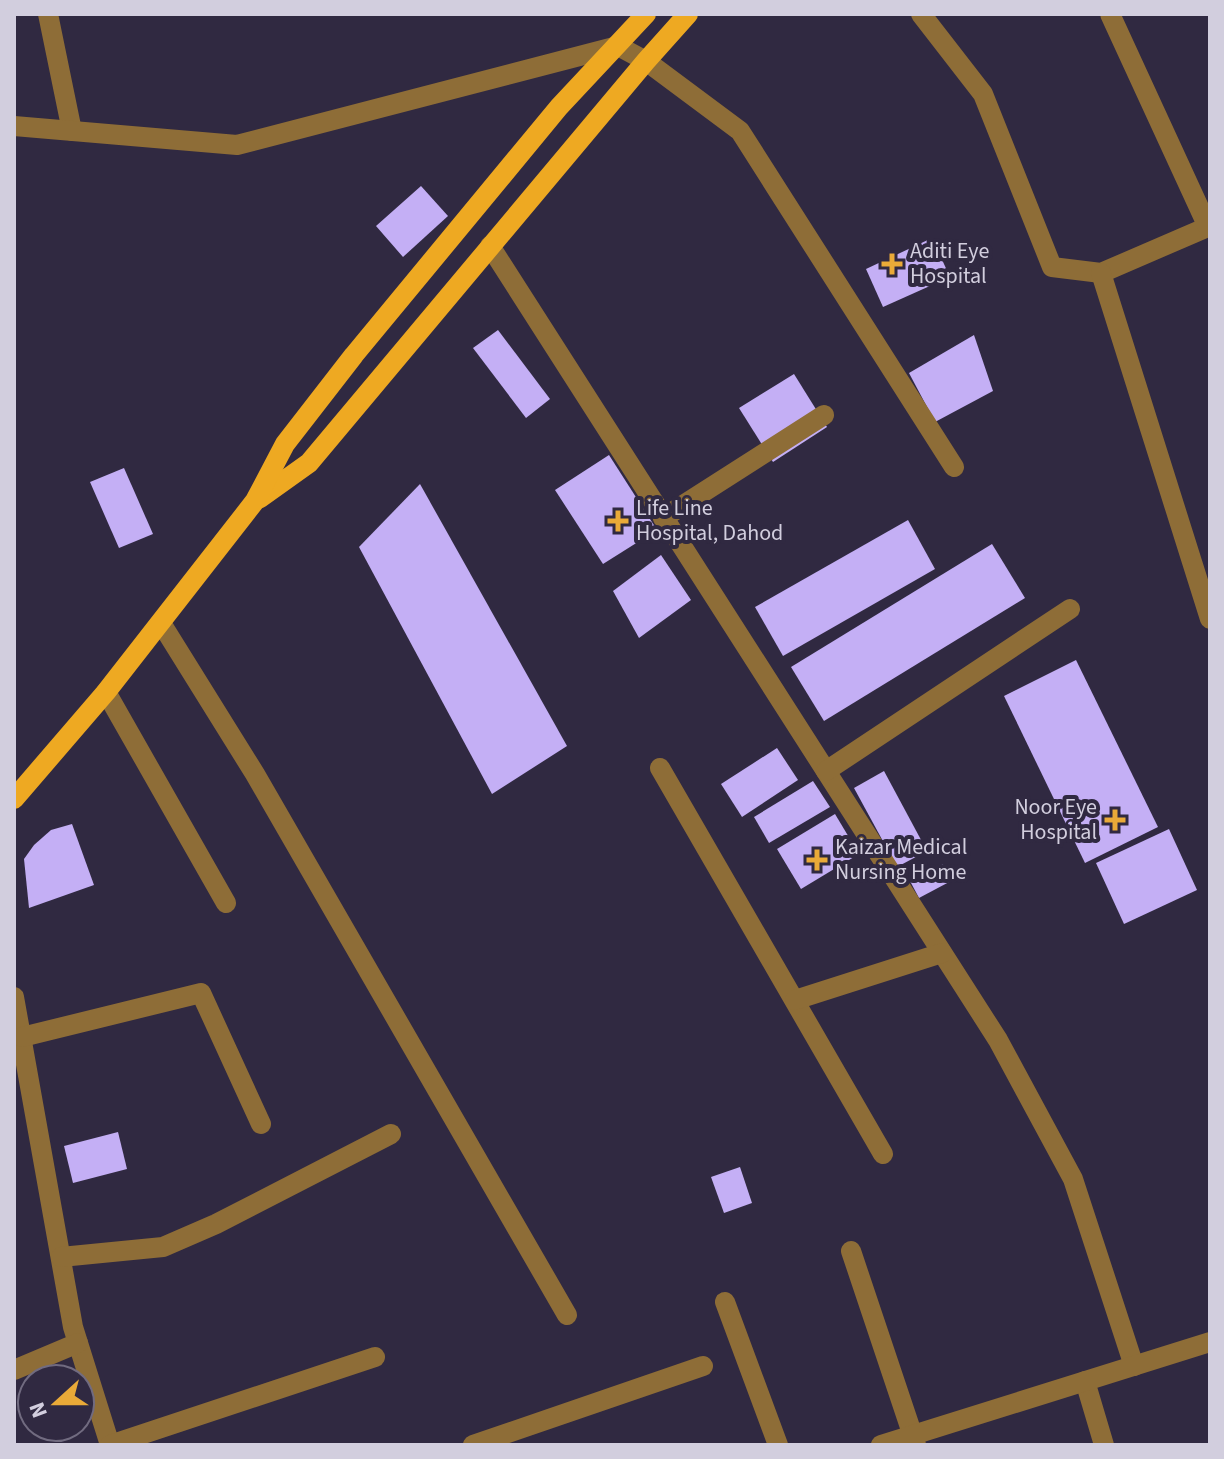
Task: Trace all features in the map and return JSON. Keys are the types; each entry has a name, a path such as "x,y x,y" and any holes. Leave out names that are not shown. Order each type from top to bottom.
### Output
{"main road":[{"path":"14,799 106,692 255,501 285,444 354,355 559,107 646,14"},
{"path":"255,501 309,463 688,14"}],"street":[{"path":"48,14 72,131"},
{"path":"921,14 983,94 1052,267 1101,273 1209,226 1110,14"},
{"path":"14,126 237,145 618,46 646,61 740,131 954,467"},
{"path":"490,246 998,1040 1073,1179 1134,1366"},
{"path":"1101,273 1210,619"},
{"path":"663,518 824,415"},
{"path":"826,771 1070,609"},
{"path":"161,623 255,774 567,1315"},
{"path":"106,692 226,903"},
{"path":"660,768 883,1154"},
{"path":"795,1000 942,953"},
{"path":"22,1037 201,993 261,1124"},
{"path":"14,997 78,1343 110,1445 375,1357"},
{"path":"61,1257 163,1247 216,1224 391,1134"},
{"path":"851,1251 915,1440"},
{"path":"725,1302 778,1445"},
{"path":"881,1445 915,1440 1210,1342"},
{"path":"14,1370 78,1343"},
{"path":"487,1443 703,1366"},
{"path":"1085,1381 1104,1445"}],"building":[{"path":"421,186 448,216 403,257 376,226"},
{"path":"932,238 950,277 883,307 866,269"},
{"path":"498,330 550,399 526,418 473,348"},
{"path":"974,335 993,391 935,422 909,373"},
{"path":"794,374 827,427 773,462 739,408"},
{"path":"609,455 657,530 603,564 555,490"},
{"path":"124,468 153,534 119,548 90,482"},
{"path":"420,484 567,746 492,794 359,547"},
{"path":"908,520 935,569 783,656 755,607"},
{"path":"992,544 1025,598 824,721 791,667"},
{"path":"661,555 691,600 639,638 613,591"},
{"path":"1076,660 1158,827 1085,863 1004,696"},
{"path":"777,748 798,780 742,817 721,784"},
{"path":"884,771 927,851 897,867 854,788"},
{"path":"813,781 830,807 769,843 754,817"},
{"path":"835,814 859,854 801,889 777,849"},
{"path":"72,824 94,885 29,908 24,859 51,830"},
{"path":"1169,829 1197,890 1124,924 1096,863"},
{"path":"943,864 951,881 919,898 910,881"},
{"path":"118,1132 127,1169 73,1183 64,1146"},
{"path":"740,1167 752,1203 724,1213 711,1177"}],"place":[{"name":"Aditi Eye Hospital","path":"892,264"},
{"name":"Life Line Hospital, Dahod","path":"618,521"},
{"name":"Noor Eye Hospital","path":"1115,820"},
{"name":"Kaizar Medical Nursing Home","path":"817,860"}]}
